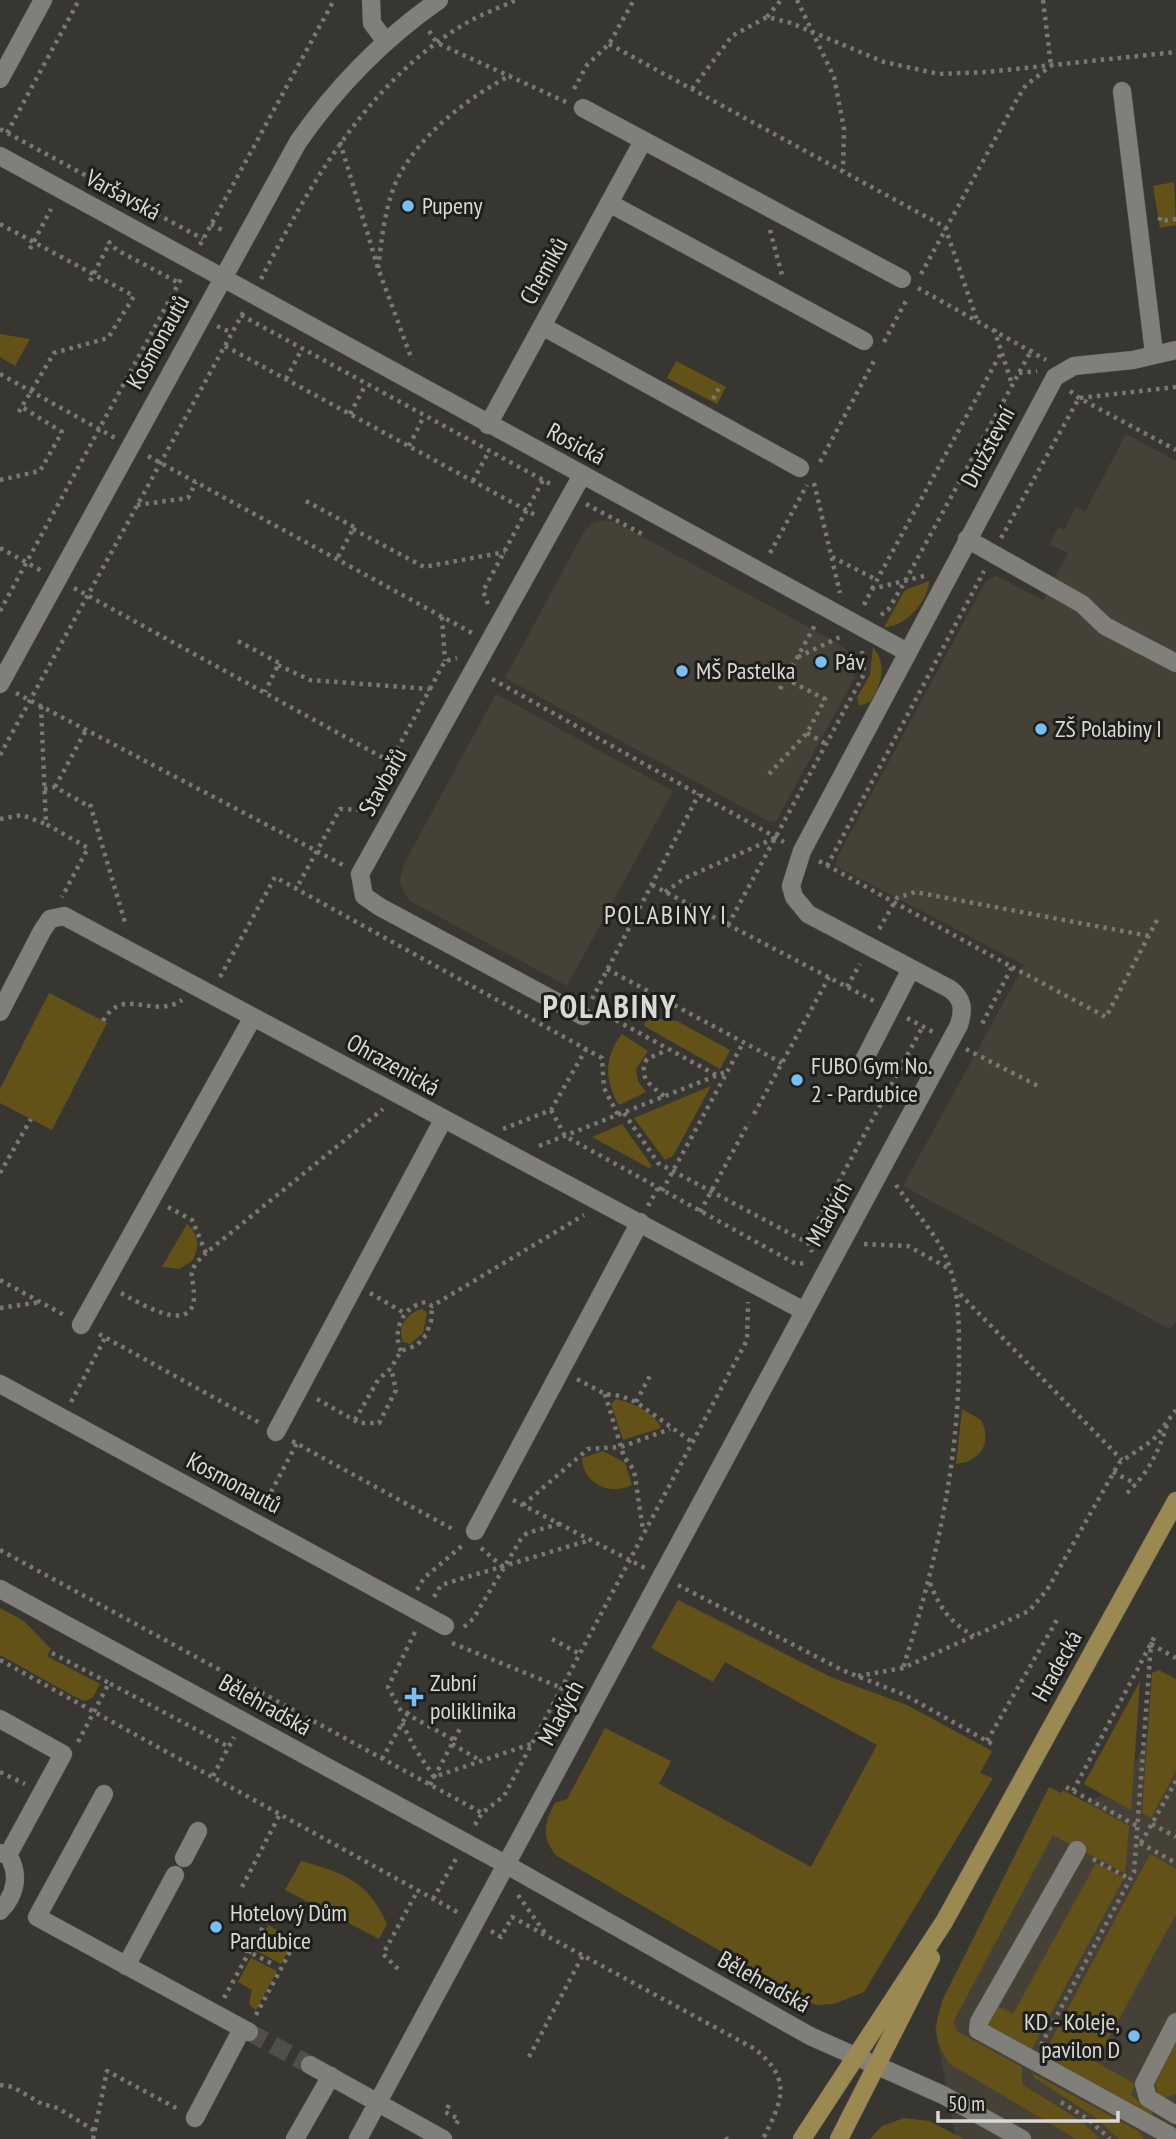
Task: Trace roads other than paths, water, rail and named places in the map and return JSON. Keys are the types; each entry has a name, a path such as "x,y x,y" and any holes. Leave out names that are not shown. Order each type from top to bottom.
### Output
{"main road":[{"name":"Hradecká","path":"982,1855 1176,1501"},
{"path":"803,2136 937,1932 982,1855"},
{"path":"839,2139 982,1855"}],"street":[{"path":"0,79 43,0"},
{"path":"371,0 372,23 386,42"},
{"name":"Kosmonautů","path":"0,684 303,134 335,91 386,42 439,0"},
{"path":"1122,91 1154,353"},
{"path":"575,105 908,283"},
{"name":"Chemiků","path":"488,425 643,141"},
{"name":"Varšavská","path":"0,156 222,278"},
{"path":"609,203 864,341"},
{"name":"Rosická","path":"222,278 908,652"},
{"path":"542,327 806,472"},
{"name":"Družstevní","path":"908,652 1055,377 1074,366 1133,360 1176,350"},
{"name":"Stavbařů","path":"582,475 360,874 364,896 380,907 585,1011"},
{"path":"967,540 1082,604 1105,626 1176,663"},
{"name":"Mladých","path":"507,1865 951,1041 963,1013 958,995 825,925 799,906 791,886 802,851 908,652"},
{"name":"Ohrazenická","path":"0,1012 54,918 73,920 804,1311"},
{"path":"863,1062 911,969"},
{"path":"81,1325 253,1017"},
{"path":"276,1432 443,1120"},
{"path":"471,1537 640,1222"},
{"name":"Kosmonautů","path":"0,1384 445,1626"},
{"name":"Bělehradská","path":"0,1589 507,1865 780,2020 943,2095 1022,2139"},
{"path":"0,1719 63,1754 4,1854 16,1873 10,1899 0,1911"},
{"path":"104,1794 37,1917 246,2031 195,2118"},
{"path":"184,1858 198,1831"},
{"path":"1077,1850 977,2027 981,2033 1032,2061 1171,2132"},
{"path":"358,2139 507,1865"},
{"path":"126,1966 175,1875"},
{"path":"1176,2022 1144,2084 1148,2098 1176,2115"},
{"path":"310,2065 443,2139"},
{"path":"295,2139 331,2076"}],"tunnel":[{"path":"249,2032 310,2065"}],"place":[{"name":"Pupeny","path":"408,206"},
{"name":"Páv","path":"821,662"},
{"name":"MŠ Pastelka","path":"682,671"},
{"name":"ZŠ Polabiny I","path":"1041,729"},
{"name":"FUBO Gym No. 2 - Pardubice","path":"797,1080"},
{"name":"Zubní poliklinika","path":"414,1697"},
{"name":"Hotelový Dům Pardubice","path":"216,1927"},
{"name":"KD - Koleje, pavilon D","path":"1134,2036"}],"district":[{"name":"POLABINY I","path":"666,915"},
{"name":"POLABINY","path":"610,1007"}]}
